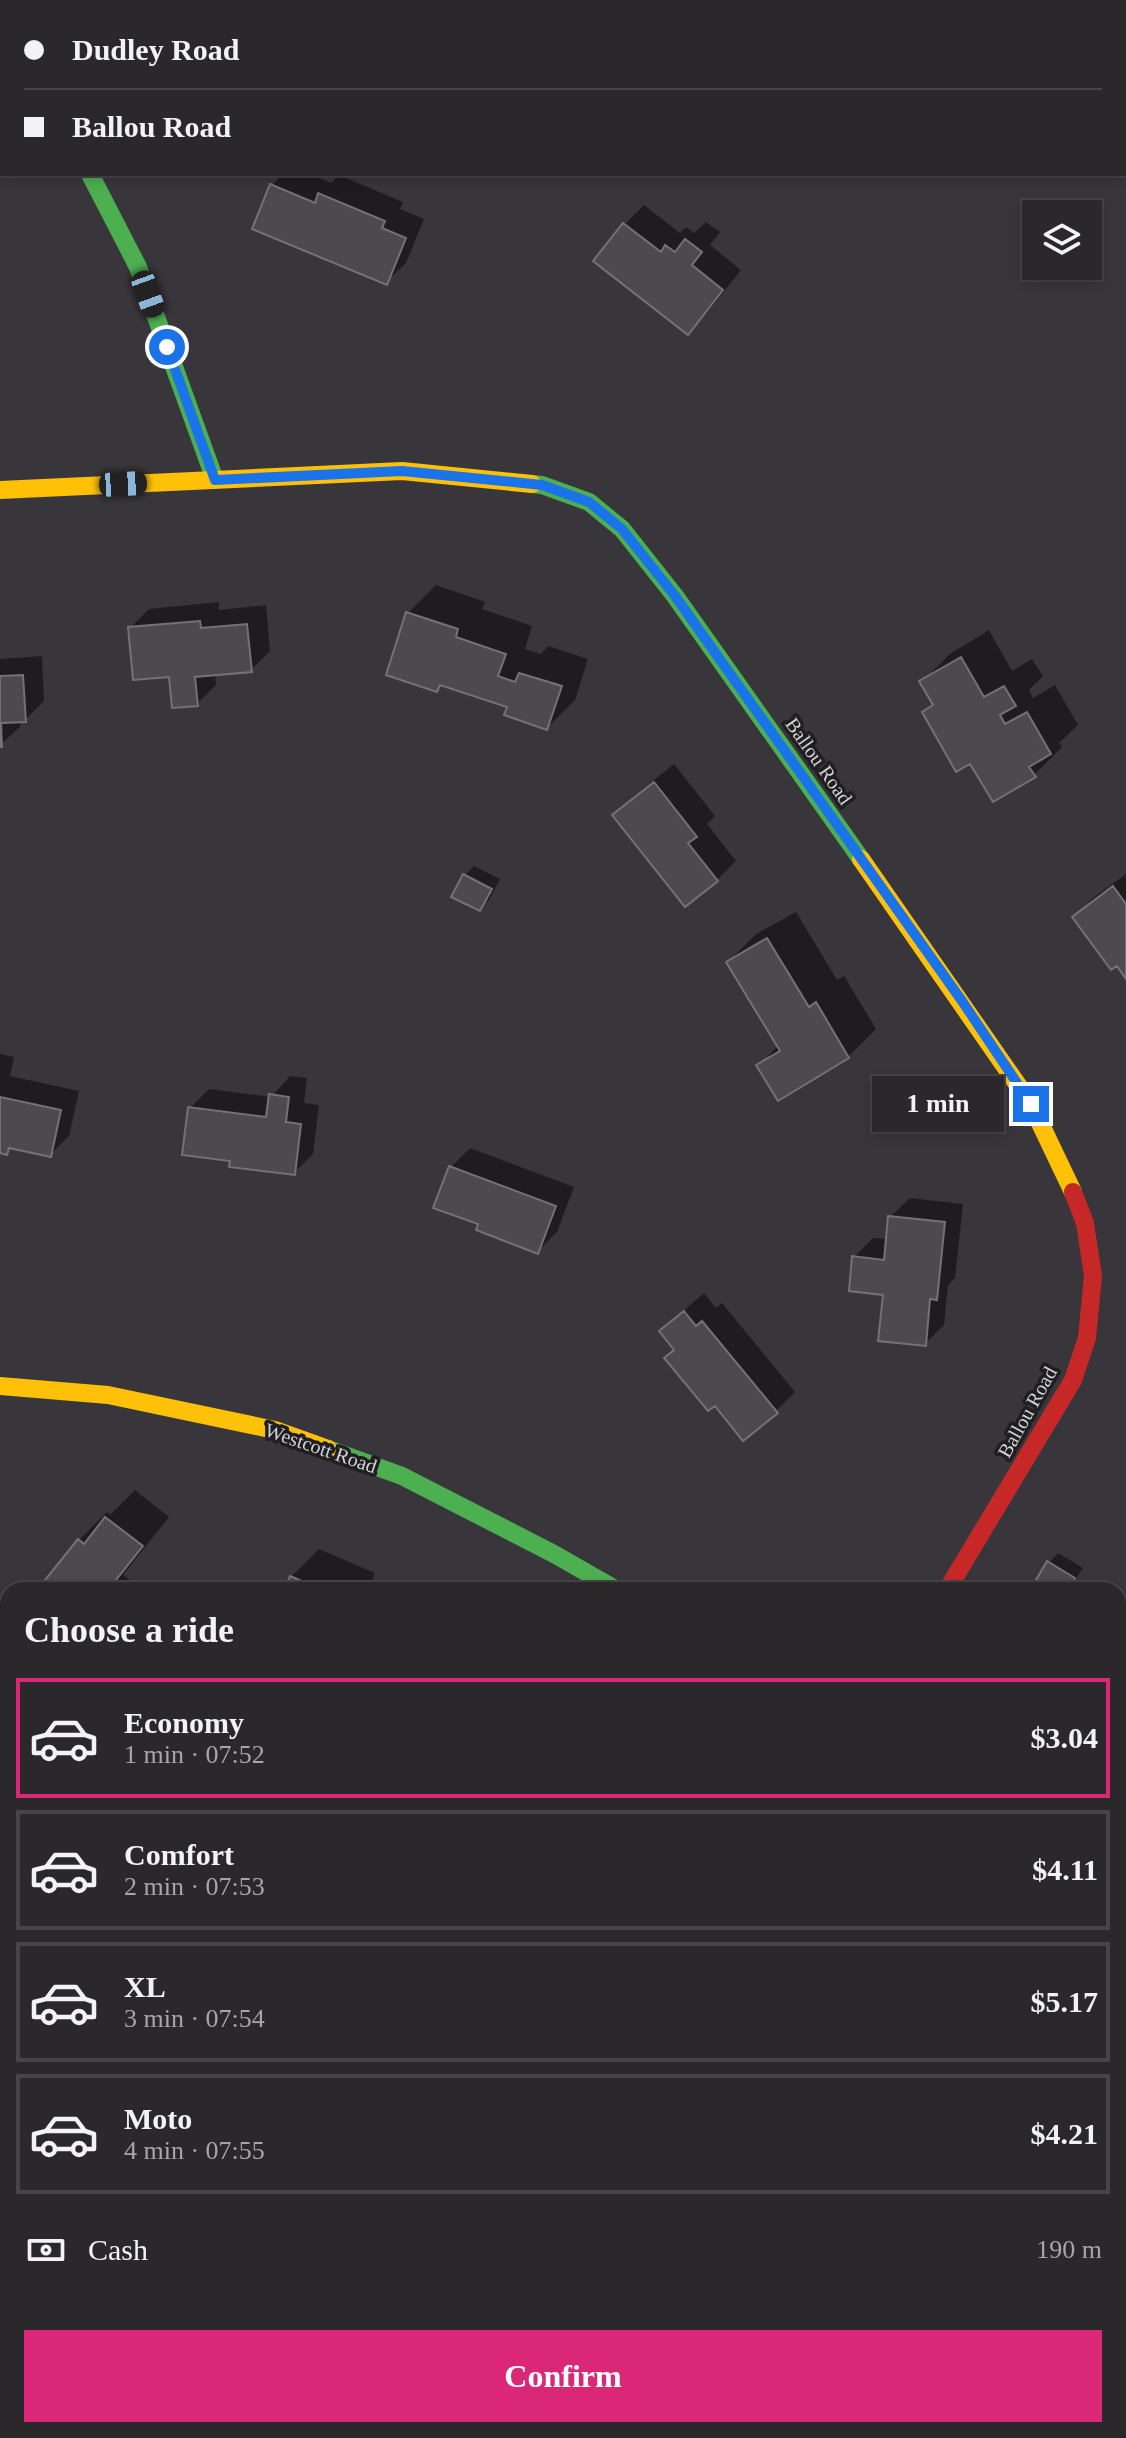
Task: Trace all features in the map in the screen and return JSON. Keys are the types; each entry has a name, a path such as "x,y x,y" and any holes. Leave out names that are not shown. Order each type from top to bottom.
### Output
{"street":[{"path":"91,176 138,267 215,480"},
{"name":"Ballou Road","path":"0,490 402,471 542,485 589,502 622,529 675,596 962,1001 1031,1104 1062,1165 1085,1223 1093,1276 1087,1338 1073,1380 952,1582"},
{"name":"Westcott Road","path":"0,1386 108,1395 275,1430 402,1476 603,1582"}],"building":[{"path":"270,184 315,203 318,193 385,221 382,228 406,238 387,285 252,229"},
{"path":"623,223 661,252 665,245 675,252 685,239 702,252 692,265 723,290 688,335 593,261"},
{"path":"406,612 458,629 456,637 506,654 498,676 515,682 519,673 562,686 547,730 504,715 507,707 440,685 437,692 386,675"},
{"path":"200,621 201,628 247,624 252,672 195,677 198,706 172,708 169,677 133,680 128,627"},
{"path":"961,657 984,697 1004,686 1016,706 1000,715 1005,724 1027,712 1051,754 1029,767 1036,777 993,802 970,764 956,772 922,712 933,705 919,681"},
{"path":"23,675 26,722 1,723 0,747 0,676"},
{"path":"654,782 697,837 688,843 718,881 685,907 612,815"},
{"path":"463,874 492,889 480,911 451,897"},
{"path":"1113,886 1126,904 1126,979 1117,966 1111,970 1072,917"},
{"path":"767,938 809,1007 816,1002 849,1058 778,1101 756,1065 780,1051 726,962"},
{"path":"269,1094 289,1097 286,1122 301,1124 295,1175 229,1167 230,1161 182,1155 188,1107 266,1117"},
{"path":"0,1097 61,1110 51,1157 9,1148 7,1155 0,1153"},
{"path":"449,1166 556,1206 538,1254 476,1230 478,1224 433,1208"},
{"path":"888,1216 945,1222 937,1300 930,1299 926,1346 878,1341 883,1295 849,1291 852,1256 884,1260"},
{"path":"684,1311 696,1326 702,1321 778,1413 743,1441 715,1406 708,1411 664,1358 674,1350 659,1331"},
{"path":"105,1517 143,1546 114,1582 43,1582 78,1539 84,1544"},
{"path":"1047,1561 1075,1578 1073,1582 1036,1580"},
{"path":"290,1576 304,1582 287,1582"}],"traffic: fast":[{"path":"91,176 138,267 215,480"},
{"path":"532,484 589,502 622,529 675,596 861,859"},
{"path":"328,1449 402,1476 603,1582"}],"traffic: slow":[{"path":"0,490 402,471 532,484"},
{"path":"861,859 1031,1104 1073,1192"},
{"path":"0,1386 108,1395 275,1430 328,1449"}],"traffic: jam":[{"path":"952,1582 1073,1380 1087,1338 1093,1276 1085,1223 1073,1192"}],"route":[{"path":"167,347 215,480 402,471 542,485 589,502 622,529 693,621 962,1001 1031,1104"}]}
